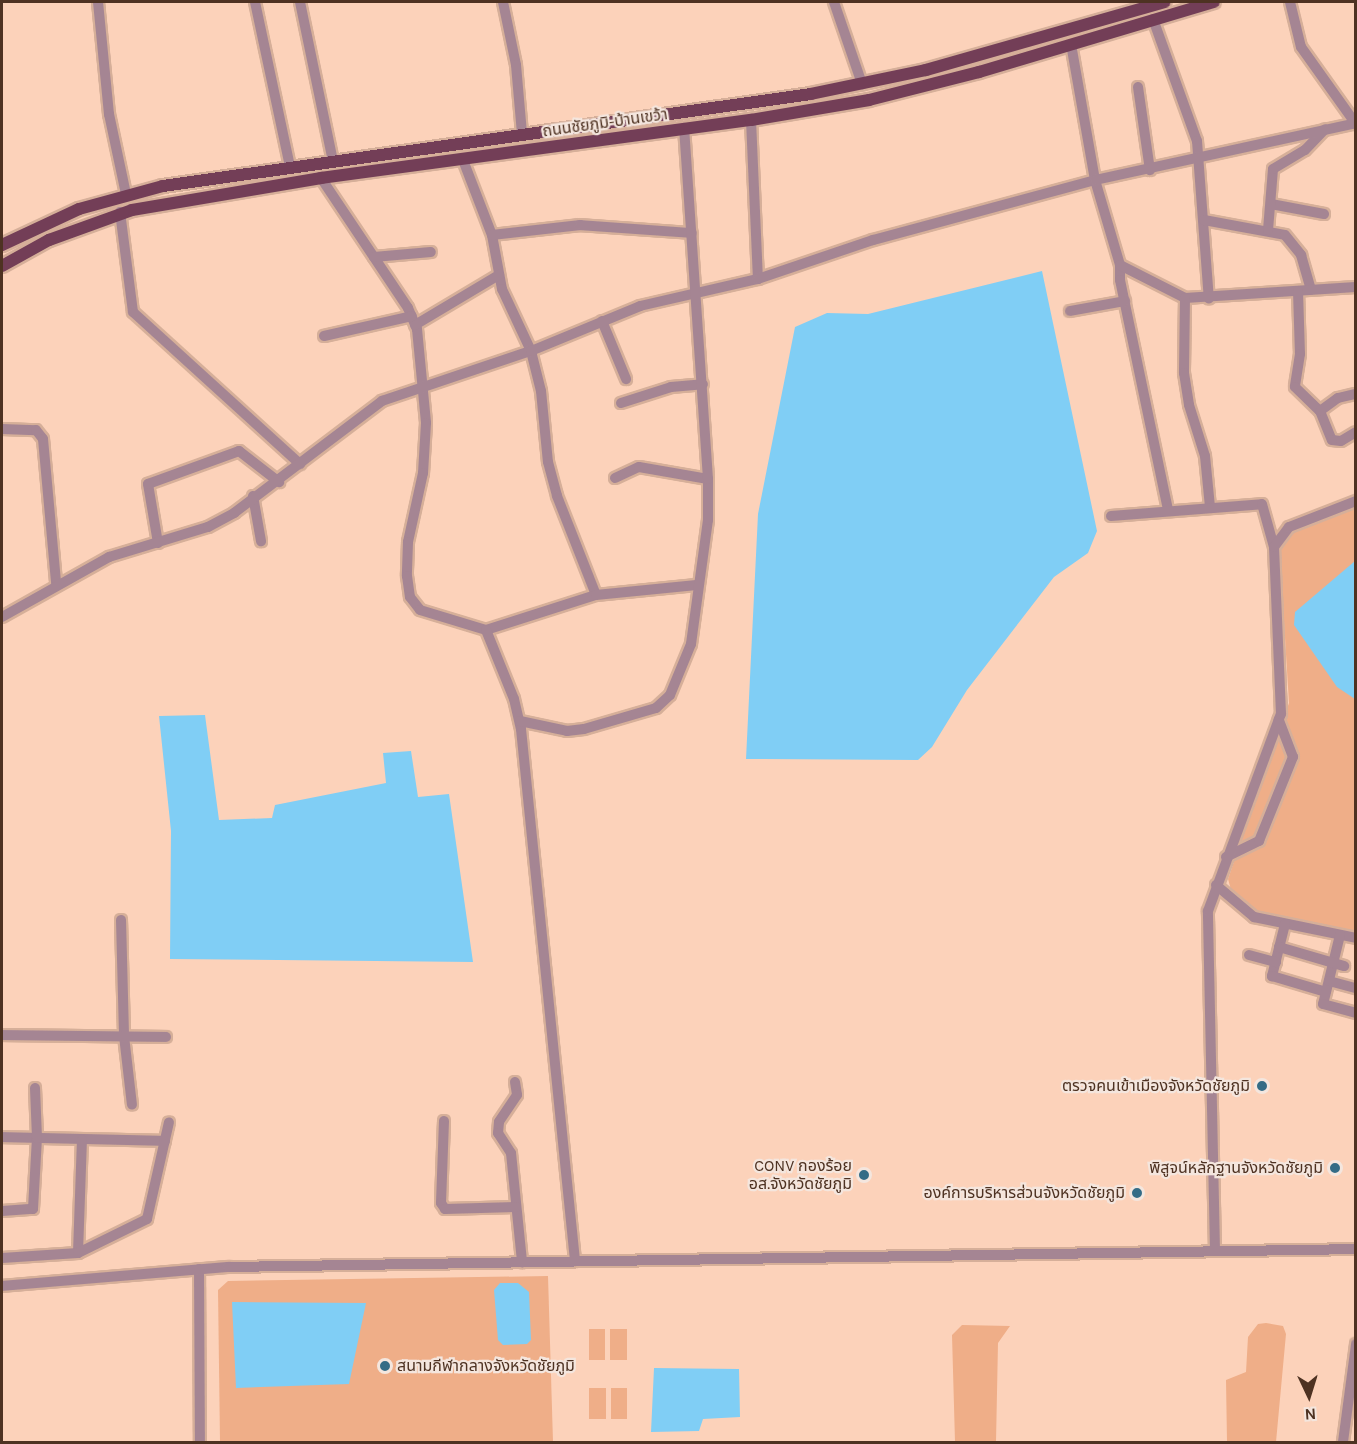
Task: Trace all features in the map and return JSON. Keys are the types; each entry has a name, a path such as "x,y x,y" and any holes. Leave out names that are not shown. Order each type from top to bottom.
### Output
{"main road":[{"name":"ถนนชัยภูมิ-บ้านเขว้า","path":"2,245 79,209 126,194 290,167 862,84 1164,2"},
{"name":"ถนนชัยภูมิ-บ้านเขว้า","path":"2,266 49,240 120,212 321,178 751,120 926,87 1214,2"},
{"path":"637,118 642,134"}],"street":[{"path":"98,2 109,114 126,194"},
{"path":"255,2 290,167"},
{"path":"300,2 333,162"},
{"path":"504,2 516,65 522,133"},
{"path":"834,2 862,84"},
{"path":"2,617 56,584 109,557 208,527 234,513 254,496 279,482 363,413 382,401 425,389 531,351 640,306 758,279 873,240 1095,180 1150,170 1355,123 1300,47 1290,2"},
{"path":"1153,19 1199,157 1209,299"},
{"path":"1071,44 1095,180 1120,265 1125,301 1168,510"},
{"path":"1138,87 1150,170"},
{"path":"751,120 758,279"},
{"path":"520,721 567,731 584,729 656,708 670,695 691,644 697,585 708,520 708,479 698,292 684,128"},
{"path":"1268,230 1272,169 1305,150 1325,129"},
{"path":"463,160 492,236 499,275 531,351 541,391 548,462 557,496 596,595"},
{"path":"321,178 374,257 413,321 425,389 423,473 408,542 410,597 420,610 486,630 596,595 697,585"},
{"path":"1271,204 1324,214"},
{"path":"120,212 132,312 300,464"},
{"path":"1204,220 1268,230 1292,241 1311,290"},
{"path":"492,236 580,225 692,233"},
{"path":"374,257 431,252"},
{"path":"1120,265 1185,298 1209,299 1356,287"},
{"path":"324,336 413,321 499,275"},
{"path":"1298,291 1300,354 1295,387 1320,411 1332,440 1341,441 1356,432"},
{"path":"1185,298 1184,373 1189,405 1206,456 1210,507"},
{"path":"1070,311 1125,301"},
{"path":"602,321 626,379"},
{"path":"621,403 671,387 703,384"},
{"path":"1320,411 1338,398 1356,394"},
{"path":"2,429 36,430 43,439 56,584"},
{"path":"158,543 148,484 239,451 279,482"},
{"path":"615,478 639,467 708,479"},
{"path":"254,496 261,541"},
{"path":"1275,547 1289,527 1356,501"},
{"path":"1111,516 1262,504 1275,547 1284,699 1279,720 1216,885 1207,926 1215,1251"},
{"path":"486,630 520,721 575,1261"},
{"path":"1226,856 1259,841 1293,757 1279,720"},
{"path":"1216,885 1241,909 1254,917 1356,938"},
{"path":"121,920 124,1036 132,1105"},
{"path":"1285,924 1272,976 1328,987 1356,988"},
{"path":"1340,936 1339,964 1323,1004 1356,1013"},
{"path":"1280,947 1339,964"},
{"path":"1249,955 1276,962"},
{"path":"2,1035 166,1036"},
{"path":"515,1082 517,1095 499,1122 498,1133 511,1153 522,1262"},
{"path":"2,1211 33,1209 38,1138 35,1088"},
{"path":"444,1121 441,1203 445,1209 516,1207"},
{"path":"2,1258 78,1253 147,1219 169,1122"},
{"path":"2,1137 165,1141"},
{"path":"78,1253 82,1140"},
{"path":"2,1286 199,1269 1356,1249"},
{"path":"199,1269 200,1443"},
{"path":"1343,1443 1356,1344"}],"shaded area":[{"path":"1355,504 1355,934 1257,914 1233,897 1228,879 1289,703 1279,540 1287,531"},
{"name":"สนามกีฬากลางจังหวัดชัยภูมิ","path":"548,1276 553,1442 220,1442 218,1290 228,1281"},
{"path":"1258,1324 1283,1326 1286,1334 1276,1442 1227,1442 1226,1380 1246,1372 1248,1337"},
{"path":"962,1325 1010,1326 998,1343 996,1442 955,1442 952,1335"},
{"path":"589,1329 605,1329 605,1360 589,1360"},
{"path":"610,1329 627,1329 627,1360 610,1360"},
{"path":"589,1388 606,1388 606,1419 589,1419"},
{"path":"611,1388 627,1388 627,1419 611,1419"}],"water":[{"path":"1042,271 1097,531 1088,553 1054,577 967,690 932,747 918,760 746,759 758,514 795,327 827,313 868,314"},
{"path":"1355,561 1355,699 1337,687 1294,625 1295,612"},
{"path":"205,715 219,820 272,818 275,805 386,783 383,753 411,751 418,797 449,794 473,962 170,959 171,831 159,716"},
{"path":"500,1283 518,1283 529,1292 531,1340 527,1344 503,1345 498,1340 494,1290"},
{"path":"232,1302 366,1303 349,1384 236,1388"},
{"path":"654,1368 739,1369 740,1417 703,1419 699,1431 651,1432"}],"place":[{"name":"ตรวจคนเข้าเมืองจังหวัดชัยภูมิ","path":"1262,1086"},
{"name":"พิสูจน์หลักฐานจังหวัดชัยภูมิ","path":"1335,1168"},
{"name":"CONV กองร้อย อส.จังหวัดชัยภูมิ","path":"864,1175"},
{"name":"องค์การบริหารส่วนจังหวัดชัยภูมิ","path":"1137,1193"},
{"name":"สนามกีฬากลางจังหวัดชัยภูมิ","path":"385,1366"}]}
